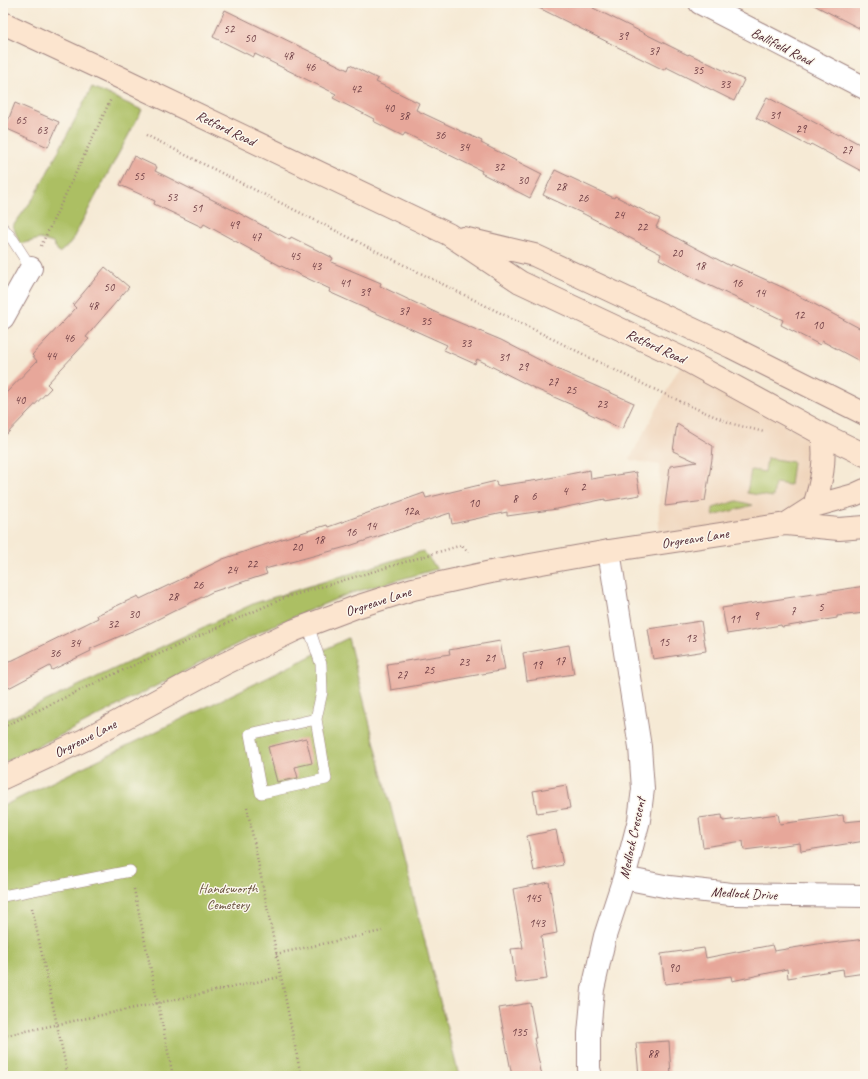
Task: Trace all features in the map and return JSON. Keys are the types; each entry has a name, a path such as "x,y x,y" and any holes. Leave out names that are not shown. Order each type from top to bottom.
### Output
{"main road":[{"name":"Retford Road","path":"3,23 122,78 448,234 520,282 684,359 822,434 865,455"},
{"name":"Retford Road","path":"448,234 534,255 731,347 865,414"},
{"path":"814,506 823,469 824,449 822,434"},
{"name":"Orgreave Lane","path":"786,524 814,506 854,495 865,490"},
{"name":"Orgreave Lane","path":"3,778 84,740 224,664 295,630 356,607 413,590 491,572 609,551 786,524 839,529 865,527"}],"street":[{"name":"Ballifield Road","path":"700,3 865,88"},
{"path":"3,318 31,268"},
{"name":"Medlock Crescent","path":"591,1076 589,1069 589,1034 594,989 605,936 624,878 639,820 643,789 640,747 609,551"},
{"name":"Medlock Drive","path":"624,878 668,887 730,894 865,896"}],"lane":[{"path":"3,228 13,240 31,268"},
{"path":"308,625 321,664 322,692 316,719 326,778 261,793 250,734 316,719"},
{"path":"3,896 130,871"}],"path":[{"path":"31,268 122,78"},
{"path":"146,135 645,385 733,424 768,433"},
{"path":"3,726 112,675 284,598 462,545 491,572"},
{"path":"261,793 251,796 247,804 280,977 301,1076"},
{"path":"130,871 173,1076"},
{"path":"28,891 68,1076"},
{"path":"276,954 382,931"},
{"path":"3,1036 280,977"}],"shaded area":[{"path":"684,359 822,434 814,506 658,544 660,465 629,460"}],"green space":[{"path":"92,87 142,110 70,244 59,253 53,243 40,239 20,244 13,226 35,196"},
{"path":"767,458 793,462 790,485 775,483 773,497 747,493 751,470 765,472"},
{"path":"737,501 753,505 713,516 713,508"},
{"path":"423,551 437,569 348,594 272,626 65,733 3,763 3,721 255,603"},
{"name":"Handsworth Cemetery","path":"348,638 459,1076 3,1076 3,806"}],"building":[{"path":"529,3 595,3 593,8 688,55 689,54 744,80 734,101 666,67 664,70"},
{"path":"810,3 865,3 865,31 849,23"},
{"path":"225,10 348,70 350,65 378,79 376,82 419,103 416,110 482,141 481,143 542,174 530,198 481,173 482,171 405,133 403,136 373,121 374,119 333,98 336,94 255,54 253,57 213,37"},
{"path":"767,97 838,135 839,133 865,147 865,173 811,144 809,146 756,118"},
{"path":"15,103 59,122 48,147 5,128"},
{"path":"134,156 157,167 155,171 290,240 291,237 333,258 331,262 381,283 380,286 441,315 501,340 557,369 634,403 622,429 538,390 477,359 475,364 444,350 447,345 329,292 330,289 279,265 204,224 202,227 154,204 155,201 120,185"},
{"path":"555,170 614,198 615,196 660,219 656,227 730,266 731,264 784,288 865,331 865,364 822,341 820,345 781,325 783,320 700,281 659,259 661,254 584,214 543,195"},
{"path":"105,267 129,287 86,337 89,339 47,384 51,388 3,438 3,396 37,361 32,355 76,308 73,305"},
{"path":"677,424 713,446 712,459 705,501 665,506 670,466 697,462 673,451"},
{"path":"590,470 591,479 636,472 640,495 605,501 605,499 557,509 507,516 507,512 452,524 450,513 346,547 265,569 267,574 212,592 146,625 90,649 91,651 52,670 50,666 3,691 3,665 98,618 97,615 138,596 140,599 223,559 327,525 328,527 424,493 426,498 496,481 497,486 539,480"},
{"path":"865,586 865,613 837,616 837,618 782,627 781,625 727,634 722,608"},
{"path":"701,621 706,651 653,659 648,629"},
{"path":"500,641 505,670 391,690 387,664 450,654 449,650"},
{"path":"569,645 574,674 527,681 523,653"},
{"path":"306,738 312,763 295,767 298,778 277,782 268,747"},
{"path":"566,785 570,808 537,813 533,791"},
{"path":"778,814 780,824 843,815 844,822 865,820 865,841 801,851 800,843 744,850 743,841 703,847 699,818 722,815 723,821"},
{"path":"556,830 563,865 534,871 527,836"},
{"path":"549,882 557,933 541,936 547,979 516,983 511,949 523,948 513,889"},
{"path":"865,939 865,973 844,976 843,969 788,978 787,969 732,981 731,976 665,984 661,954 704,948 706,958 772,945 774,951 824,943"},
{"path":"530,1003 536,1038 534,1038 542,1076 512,1076 499,1008"},
{"path":"669,1041 671,1076 639,1076 636,1043"}]}
